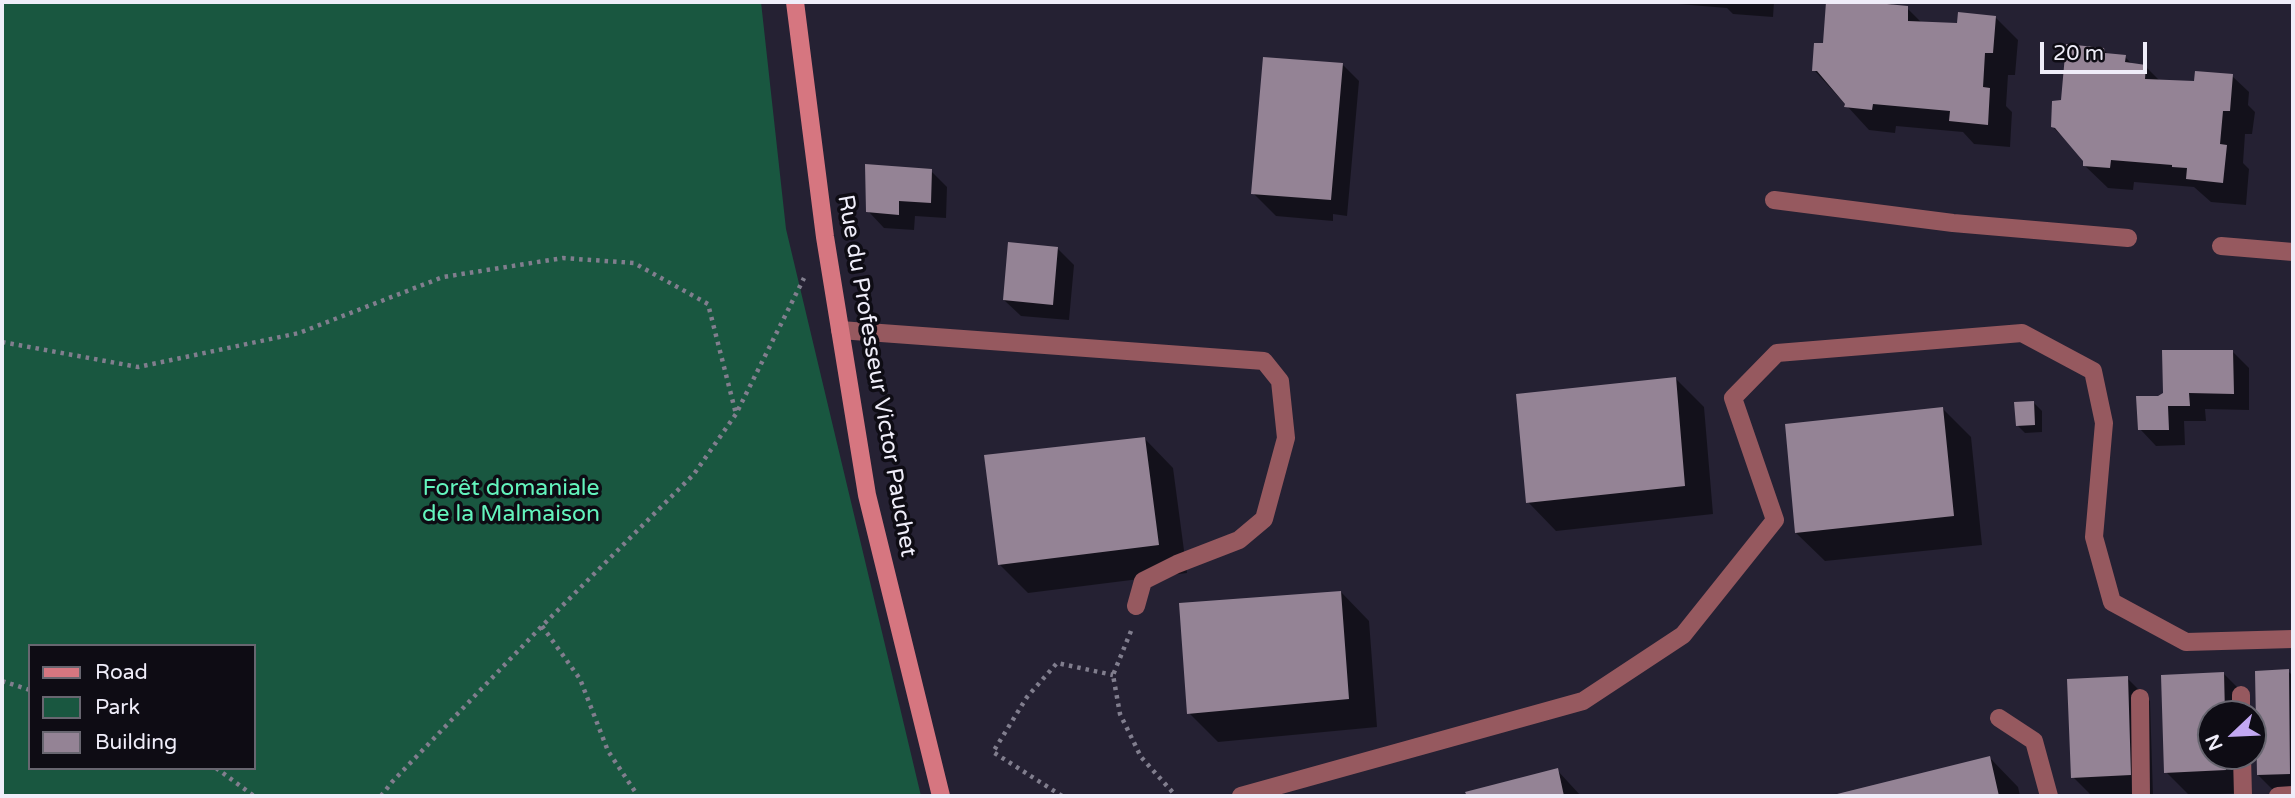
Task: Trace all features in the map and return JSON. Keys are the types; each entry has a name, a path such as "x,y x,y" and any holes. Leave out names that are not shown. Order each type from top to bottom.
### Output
{"street":[{"name":"Rue du Professeur Victor Pauchet","path":"795,2 825,237 867,495 941,796"}],"lane":[{"path":"1774,200 1953,223 2128,238"},
{"path":"2221,246 2293,252"},
{"path":"840,330 1264,361 1280,382 1286,438 1264,519 1239,540 1177,564 1143,581 1136,606"},
{"path":"1241,796 1583,701 1683,635 1775,520 1734,398 1777,353 2022,333 2093,371 2104,423 2094,537 2112,602 2186,642 2293,639"},
{"path":"2241,695 2241,700"},
{"path":"2140,698 2141,796"},
{"path":"1999,718 2034,741 2049,796"},
{"path":"2242,770 2243,796"},
{"path":"2278,796 2293,795"}],"path":[{"path":"381,796 542,626 694,474 736,414 825,237"},
{"path":"2,342 138,366 299,333 443,277 563,258 634,264 708,304 736,414"},
{"path":"1136,606 1131,629 1113,675 1120,714 1141,757 1176,796"},
{"path":"542,626 580,680 608,751 638,796"},
{"path":"1062,796 993,752 1027,697 1057,663 1113,675"},
{"path":"2,681 28,689"},
{"path":"219,770 254,796"}],"green space":[{"name":"Forêt domaniale de la Malmaison","path":"2,2 761,2 786,229 921,796 2,796"}],"building":[{"path":"1826,2 1887,2 1908,6 1908,21 1957,23 1958,12 1996,16 1993,53 1985,53 1983,87 1990,88 1988,125 1949,121 1950,111 1873,104 1872,110 1844,107 1845,104 1817,71 1812,71 1814,43 1823,43"},
{"path":"2066,44 2104,48 2105,53 2126,55 2125,62 2146,65 2145,79 2194,81 2195,71 2233,74 2230,111 2223,111 2220,144 2227,145 2223,183 2186,179 2187,168 2172,165 2111,160 2110,168 2083,166 2083,161 2055,128 2051,127 2052,101 2061,100"},
{"path":"1263,57 1343,63 1331,200 1251,194"},
{"path":"865,164 932,169 931,203 899,201 899,215 866,212"},
{"path":"1008,242 1058,247 1053,305 1003,300"},
{"path":"2162,350 2233,350 2234,394 2189,393 2190,406 2168,406 2169,430 2138,430 2136,396 2158,396 2163,393"},
{"path":"1676,377 1685,486 1526,503 1516,394"},
{"path":"2034,401 2035,425 2016,426 2014,402"},
{"path":"1943,407 1954,516 1795,533 1785,424"},
{"path":"1145,437 1159,545 998,565 984,455"},
{"path":"1341,591 1349,699 1187,714 1179,603"},
{"path":"2289,669 2290,774 2257,775 2257,770 2267,770 2267,700 2256,700 2255,671"},
{"path":"2224,672 2225,700 2197,700 2197,770 2226,770 2164,773 2161,675"},
{"path":"2128,676 2131,775 2071,778 2067,679"},
{"path":"1990,756 1999,796 1833,796 1833,795"},
{"path":"1558,768 1564,796 1467,796 1465,792"}]}
